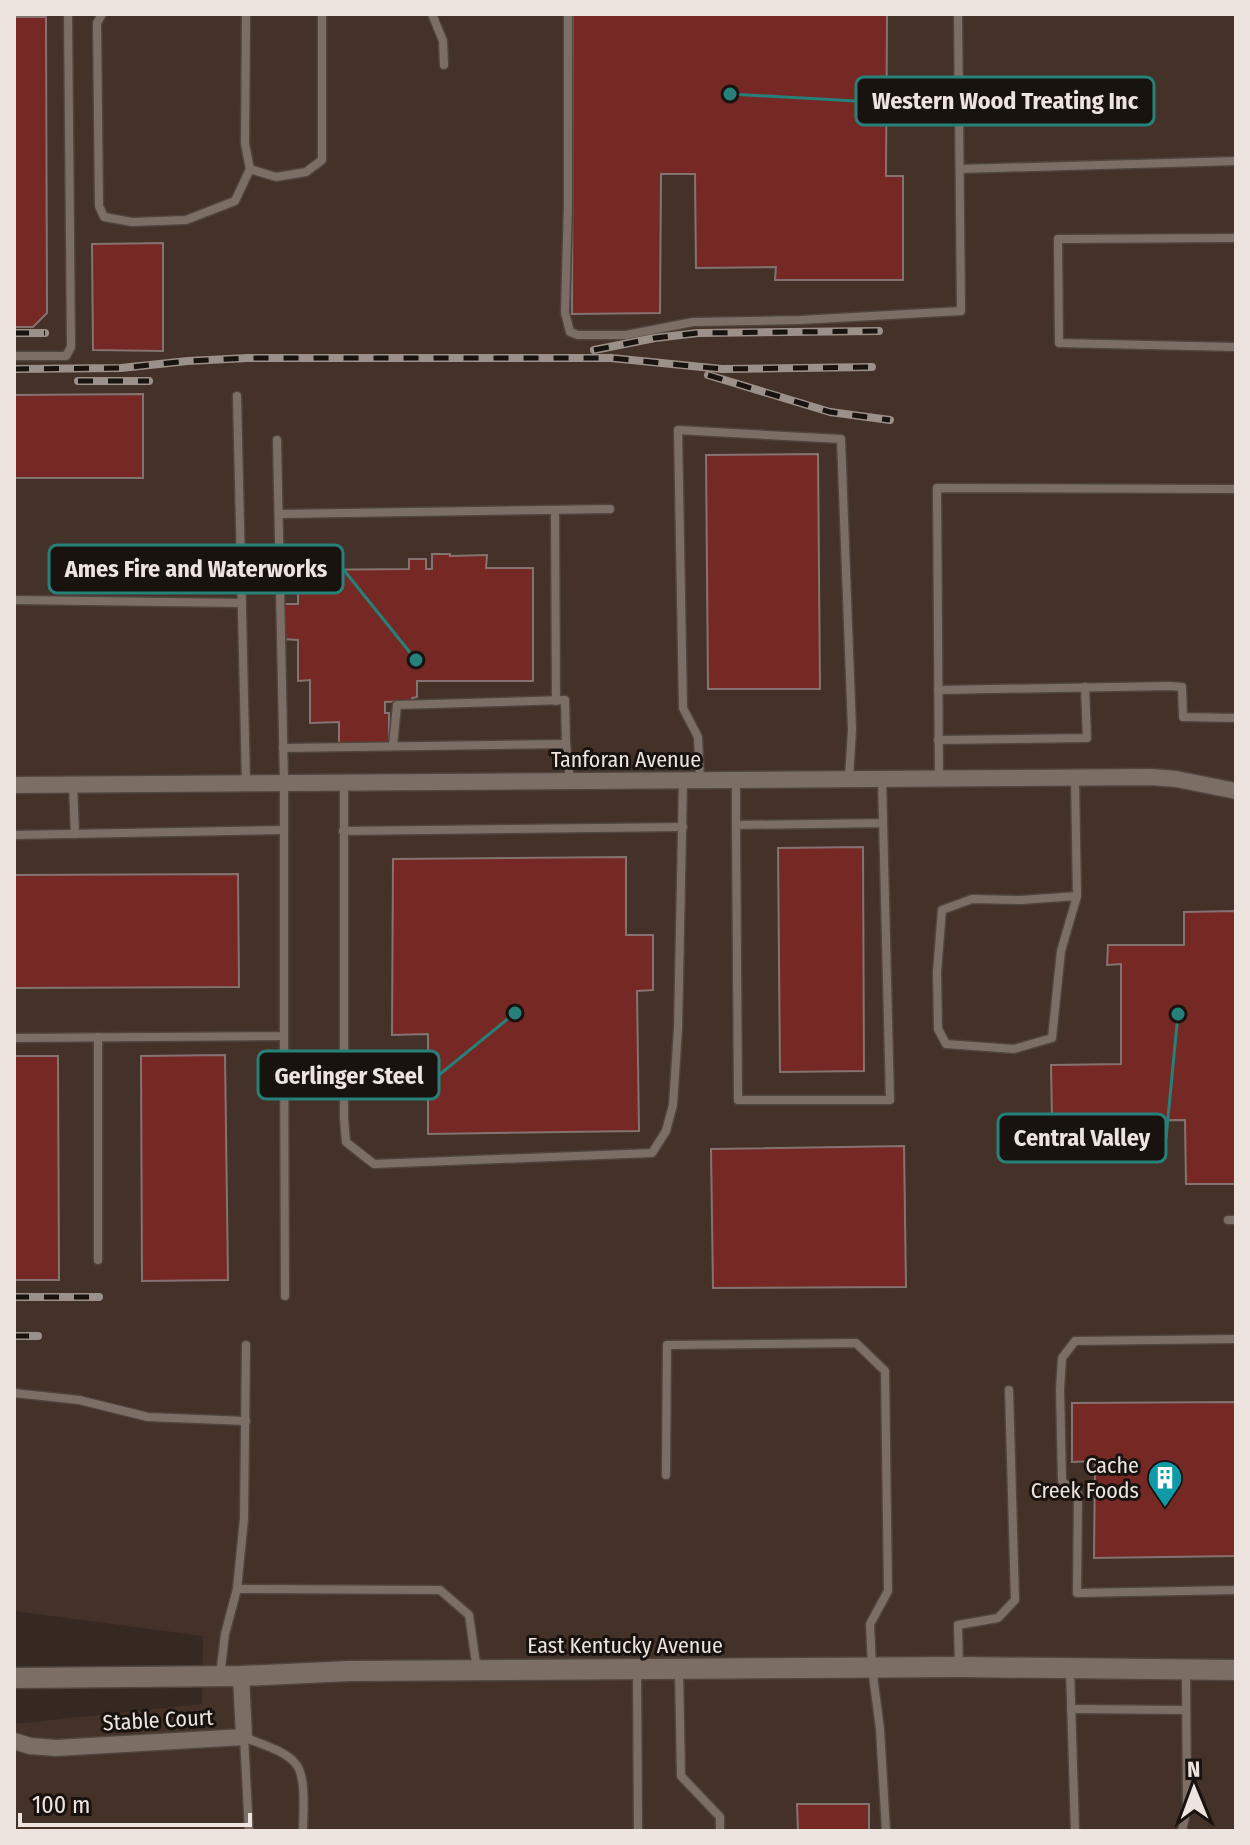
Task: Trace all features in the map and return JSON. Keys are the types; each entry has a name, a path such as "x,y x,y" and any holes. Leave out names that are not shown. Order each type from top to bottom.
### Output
{"street":[{"name":"Tanforan Avenue","path":"14,785 1075,778 1176,779 1236,791"},
{"name":"East Kentucky Avenue","path":"14,1678 220,1677 350,1671 477,1670 959,1667 1236,1670"},
{"name":"Stable Court","path":"14,1741 56,1748 244,1737 241,1676"}],"lane":[{"path":"14,356 66,356 71,347 68,14"},
{"path":"102,14 97,23 99,206 104,217 132,222 186,220 235,201 250,169 245,144 246,14"},
{"path":"250,169 276,177 306,172 322,160 322,14"},
{"path":"432,14 443,41 444,65"},
{"path":"568,14 565,313 570,332 578,335 626,335 693,322 961,311 958,14"},
{"path":"960,169 1236,161"},
{"path":"1236,238 1058,239 1059,343 1236,347"},
{"path":"237,396 246,783"},
{"path":"344,783 344,1119 346,1142 374,1164 652,1153 666,1131 673,1105 678,1029 683,827 698,737 683,708 678,430 841,439 852,730 849,779"},
{"path":"277,440 284,783 285,1296"},
{"path":"939,779 937,488 1236,489"},
{"path":"279,514 610,509"},
{"path":"555,510 556,701"},
{"path":"14,600 242,603"},
{"path":"938,740 1087,738 1085,687"},
{"path":"938,690 1182,687 1183,717 1235,719"},
{"path":"393,746 397,705 565,700 570,781"},
{"path":"283,748 566,744"},
{"path":"1075,778 1077,896 1061,951 1052,1038 1014,1049 946,1044 938,1029 937,972 942,910 972,899 1077,896"},
{"path":"736,780 738,1100 890,1100 882,779"},
{"path":"73,784 75,834"},
{"path":"736,825 883,823"},
{"path":"343,831 683,827"},
{"path":"14,835 284,830"},
{"path":"14,1038 284,1036"},
{"path":"98,1037 98,1260"},
{"path":"1236,1339 1075,1341 1062,1358 1060,1389 1062,1481 1078,1494 1077,1593 1236,1590"},
{"path":"666,1475 667,1345 856,1343 885,1371 888,1591 870,1624 886,1831"},
{"path":"220,1677 225,1634 237,1589 244,1519 246,1345"},
{"path":"959,1667 958,1625 998,1618 1015,1600 1009,1390"},
{"path":"14,1393 79,1400 148,1417 246,1421"},
{"path":"237,1589 440,1590 469,1615 477,1670"},
{"path":"1069,1668 1075,1831"},
{"path":"637,1669 638,1831"},
{"path":"679,1669 681,1776 720,1817 720,1831"},
{"path":"1182,1831 1187,1808 1186,1669"},
{"path":"1071,1709 1186,1710"},
{"path":"249,1831 244,1737 296,1763 302,1776 303,1831"}],"shaded area":[{"path":"14,14 1236,14 1236,1831 16,1831 14,1724 202,1704 203,1636 14,1611"}],"building":[{"path":"573,14 887,14 886,176 903,176 903,280 775,280 776,267 696,268 695,174 661,174 660,313 572,314"},
{"path":"14,17 46,17 47,313 33,327 14,327"},
{"path":"163,243 163,351 93,350 92,244"},
{"path":"143,394 143,478 14,478 14,395"},
{"path":"818,454 820,689 708,689 706,455"},
{"path":"432,554 487,555 486,568 533,568 533,681 417,681 417,697 412,701 385,702 385,713 389,713 389,743 339,743 339,722 310,723 310,680 298,681 298,640 283,639 283,604 298,604 298,593 282,592 283,572 409,569 409,559 426,559 426,569 432,569"},
{"path":"863,847 864,1071 780,1072 778,848"},
{"path":"626,857 626,935 653,935 653,990 637,991 639,1131 428,1134 428,1034 392,1035 393,859"},
{"path":"238,874 239,987 14,988 14,875"},
{"path":"1236,911 1236,1184 1186,1184 1185,1120 1052,1121 1051,1065 1121,1064 1121,964 1107,965 1108,945 1184,945 1184,912"},
{"path":"225,1055 228,1280 142,1281 141,1056"},
{"path":"14,1056 58,1056 59,1280 14,1280"},
{"path":"904,1146 906,1287 713,1288 711,1149"},
{"name":"Cache Creek Foods","path":"1236,1402 1236,1556 1094,1558 1095,1461 1072,1462 1072,1403"},
{"path":"797,1804 869,1804 869,1831 798,1831"}],"railway":[{"path":"594,350 698,333 879,331"},
{"path":"14,333 45,333"},
{"path":"14,369 121,368 248,358 611,358 722,369 872,367"},
{"path":"708,375 830,412 890,420"},
{"path":"78,381 149,381"},
{"path":"14,1297 99,1297"},
{"path":"14,1336 38,1336"}],"place":[{"name":"Western Wood Treating Inc","path":"730,94"},
{"name":"Ames Fire and Waterworks","path":"416,660"},
{"name":"Gerlinger Steel","path":"515,1013"},
{"name":"Central Valley","path":"1178,1014"},
{"name":"Cache Creek Foods","path":"1165,1509"}]}
